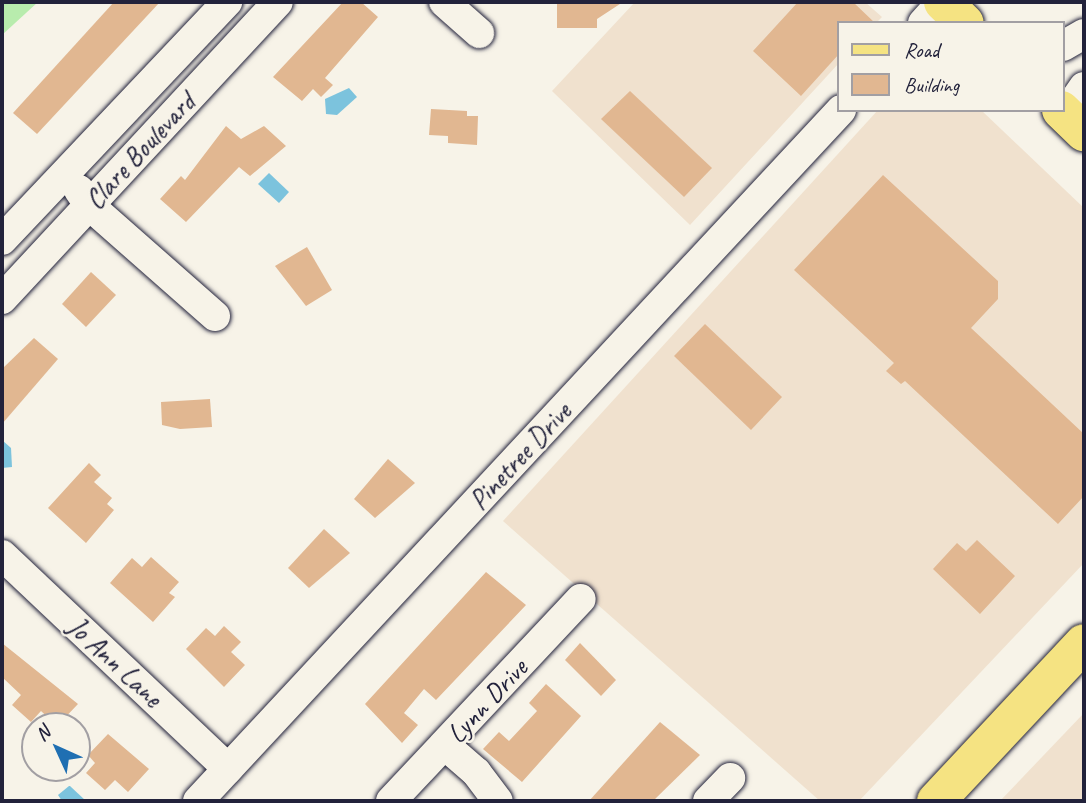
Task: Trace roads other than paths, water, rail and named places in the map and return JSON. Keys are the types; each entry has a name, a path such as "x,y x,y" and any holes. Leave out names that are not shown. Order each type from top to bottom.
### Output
{"main road":[{"path":"943,2 963,21"},
{"path":"936,801 1084,643"}],"street":[{"name":"Clare Boulevard","path":"2,240 68,174 227,2"},
{"name":"Clare Boulevard","path":"2,299 278,2"},
{"path":"444,2 479,33"},
{"path":"925,21 943,2"},
{"path":"1065,45 1084,34"},
{"name":"Pinetree Drive","path":"198,801 839,112"},
{"path":"68,174 89,205 215,316"},
{"name":"Jo Ann Lane","path":"2,555 228,769"},
{"name":"Lynn Drive","path":"391,801 446,746 581,599"},
{"path":"446,746 477,772 498,801"},
{"path":"708,801 730,778"}],"water":[{"path":"349,88 357,97 337,115 326,114 325,99"},
{"path":"269,173 289,192 279,203 258,184"},
{"path":"2,440 11,448 12,467 2,468"},
{"path":"69,786 86,801 62,801 58,795"}]}
